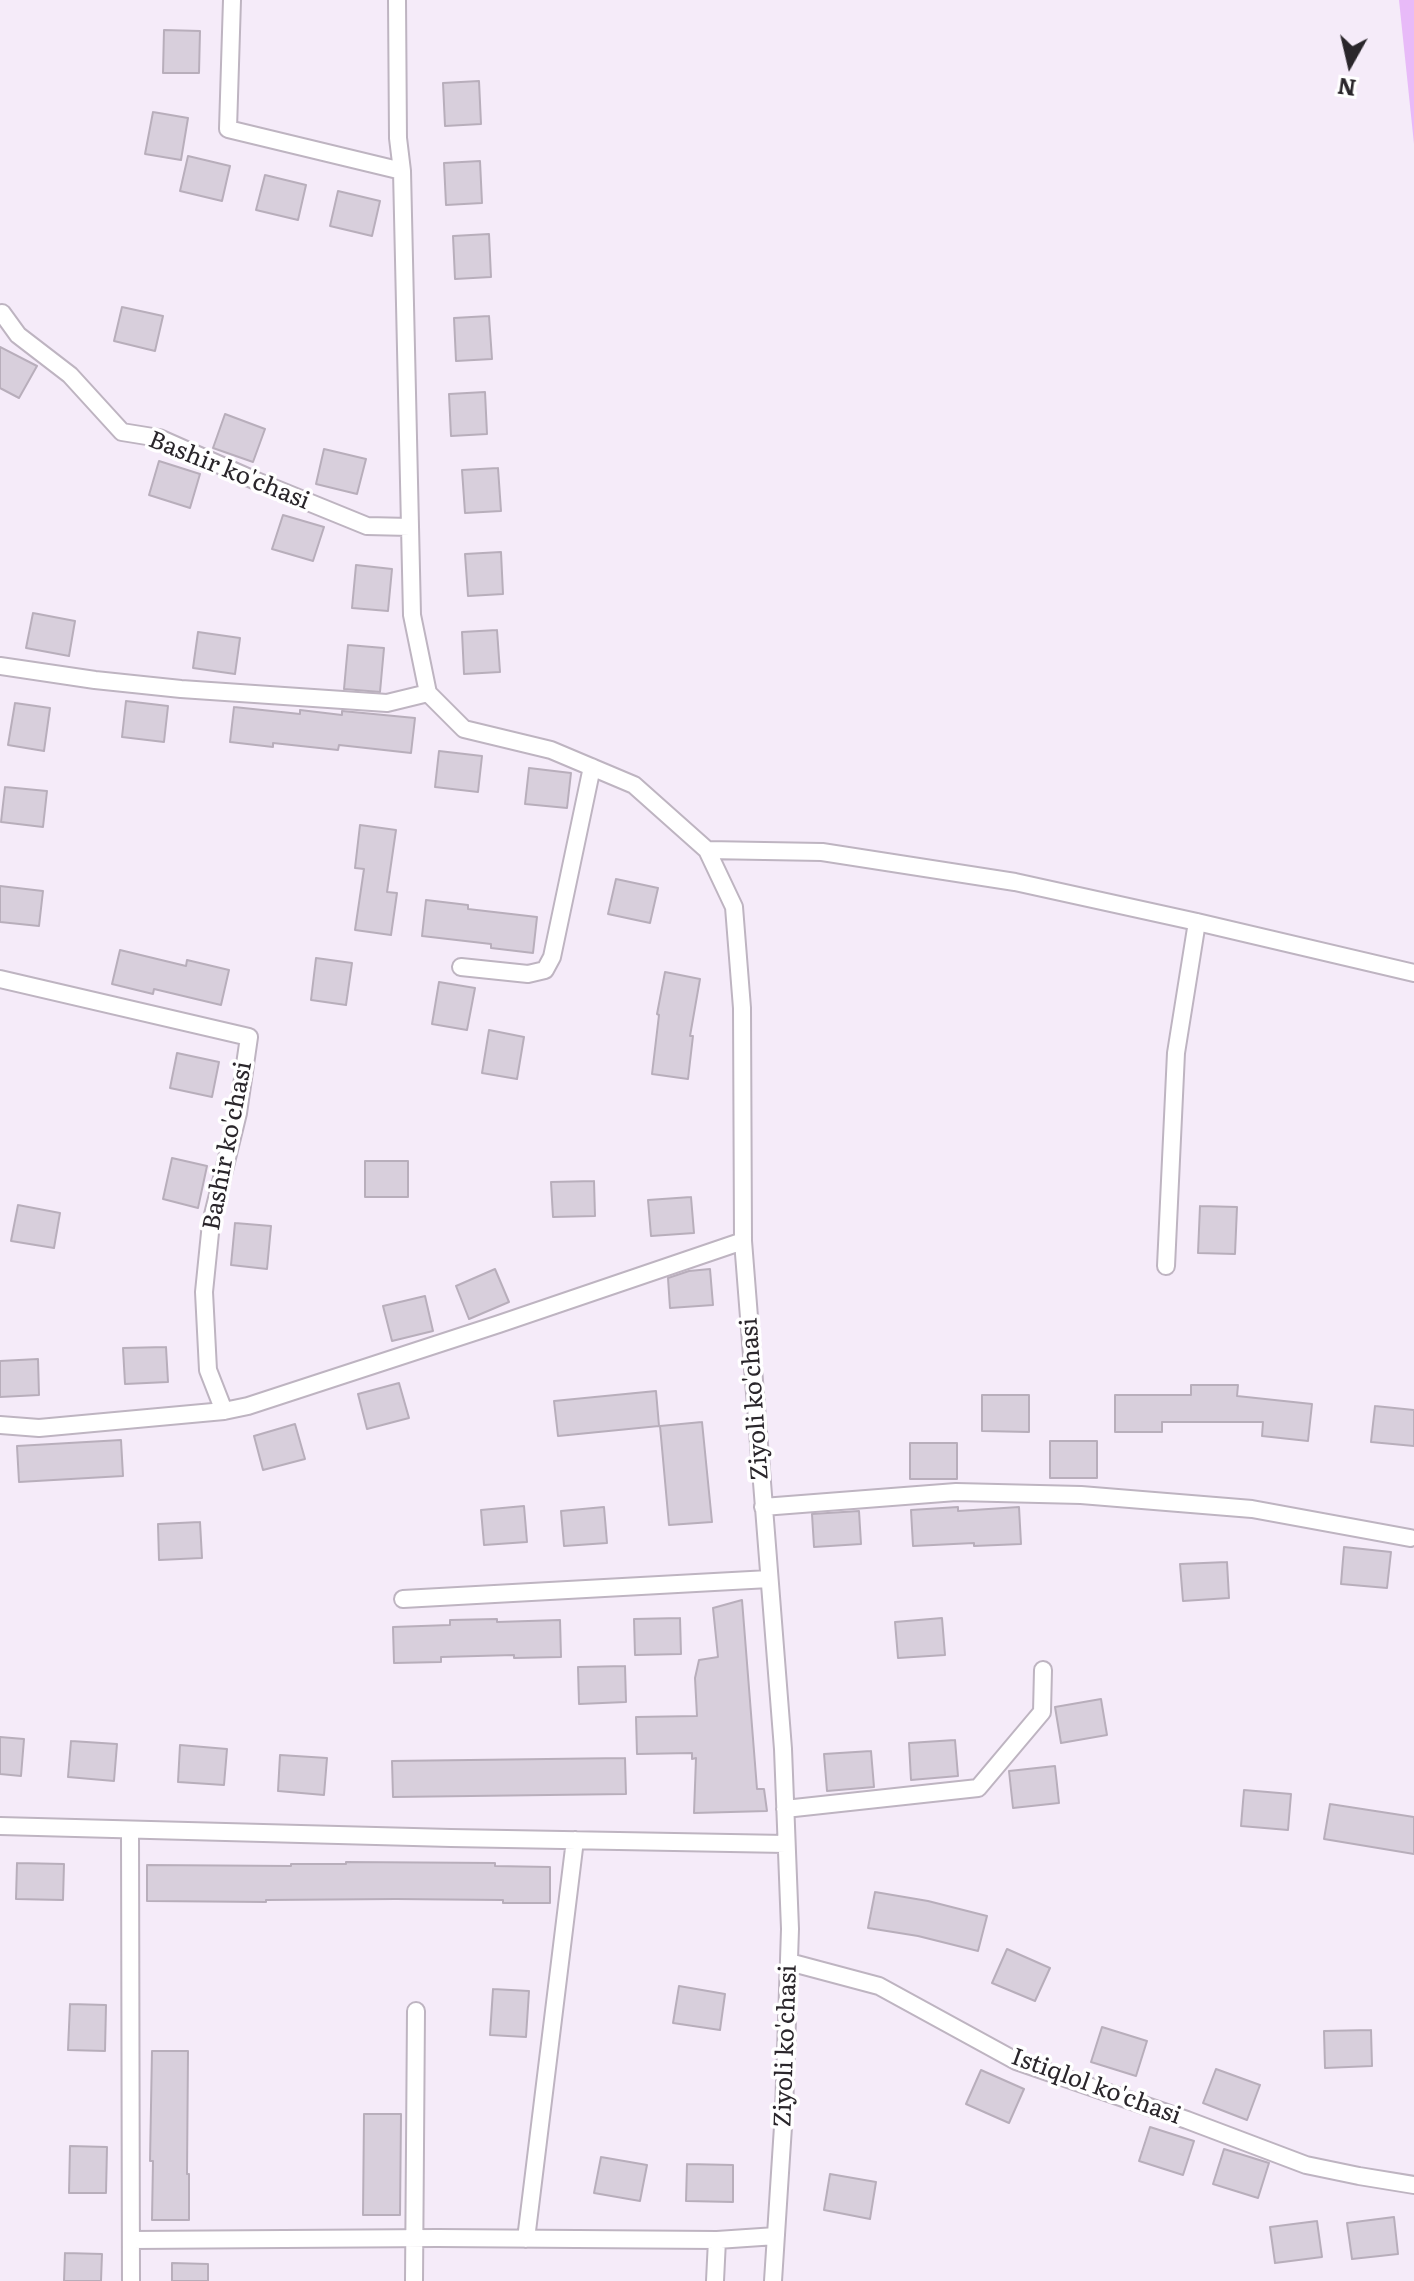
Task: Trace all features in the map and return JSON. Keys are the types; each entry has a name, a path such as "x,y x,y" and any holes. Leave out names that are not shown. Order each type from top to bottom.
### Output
{"street":[{"path":"232,0 228,129 402,171"},
{"path":"0,666 181,689 387,703 428,693 412,615 397,0"},
{"name":"Bashir ko'chasi","path":"0,315 2,313 18,335 70,375 122,432 159,438 367,526 410,527"},
{"name":"Ziyoli ko'chasi","path":"428,693 464,729 551,750 634,785 707,850 734,907 742,1008 743,1241 783,1749 790,1929 784,2111 773,2281"},
{"path":"461,967 528,974 545,970 552,957 592,767"},
{"path":"707,850 822,852 1015,882 1414,973"},
{"path":"1166,1266 1176,1053 1197,922"},
{"name":"Bashir ko'chasi","path":"0,979 249,1037 238,1113 211,1223 204,1292 208,1370 224,1411"},
{"path":"0,1425 39,1428 224,1411 248,1406 743,1241"},
{"path":"763,1507 956,1492 1081,1495 1252,1509 1410,1538"},
{"path":"403,1599 769,1579"},
{"path":"785,1809 978,1788 1042,1712 1043,1670"},
{"path":"0,1826 786,1844"},
{"path":"130,1830 131,2281"},
{"path":"526,2239 575,1840"},
{"name":"Istiqlol ko'chasi","path":"789,1962 879,1986 1016,2061 1306,2165 1414,2185"},
{"path":"414,2281 416,2011"},
{"path":"131,2240 717,2240 776,2236"},
{"path":"715,2281 717,2240"}],"shaded area":[{"path":"1399,0 1414,0 1414,144"}],"building":[{"path":"164,30 200,31 199,73 163,73"},
{"path":"479,81 481,124 445,126 443,83"},
{"path":"153,112 188,118 181,160 145,154"},
{"path":"188,156 230,166 222,201 180,191"},
{"path":"480,161 482,203 446,205 444,163"},
{"path":"265,175 306,185 298,220 256,210"},
{"path":"338,191 380,201 372,236 330,226"},
{"path":"489,234 491,277 455,279 453,236"},
{"path":"122,307 163,316 155,351 114,341"},
{"path":"489,316 492,359 456,361 454,318"},
{"path":"0,347 37,366 19,398 0,388"},
{"path":"485,392 487,434 451,436 449,394"},
{"path":"225,414 265,429 253,462 213,448"},
{"path":"324,449 366,459 357,494 316,484"},
{"path":"159,461 200,474 190,508 149,495"},
{"path":"498,468 501,511 465,513 462,470"},
{"path":"283,515 324,527 313,561 272,549"},
{"path":"501,552 503,594 468,596 465,554"},
{"path":"356,565 392,569 388,611 352,608"},
{"path":"33,613 75,621 69,656 26,648"},
{"path":"497,630 500,672 464,674 462,632"},
{"path":"198,632 240,638 235,674 193,668"},
{"path":"348,645 384,648 380,692 344,689"},
{"path":"126,701 168,706 164,742 122,737"},
{"path":"15,703 50,708 44,751 8,745"},
{"path":"234,707 300,714 300,710 342,715 342,711 415,718 411,753 339,745 338,750 230,742"},
{"path":"439,751 482,756 478,792 435,787"},
{"path":"529,768 571,773 567,808 525,804"},
{"path":"5,787 47,791 43,827 1,822"},
{"path":"360,825 396,830 387,892 397,893 391,935 355,930 364,869 355,868"},
{"path":"616,879 658,888 650,923 608,914"},
{"path":"0,886 43,891 39,926 0,922"},
{"path":"426,900 468,905 468,909 537,917 533,953 491,948 491,944 422,936"},
{"path":"120,950 186,966 187,960 229,970 221,1005 154,989 153,994 112,984"},
{"path":"316,958 352,963 346,1005 311,1000"},
{"path":"665,972 700,979 690,1036 693,1036 688,1079 652,1074 657,1014"},
{"path":"439,982 475,988 467,1030 432,1024"},
{"path":"489,1030 524,1037 517,1079 482,1073"},
{"path":"177,1053 219,1062 212,1097 170,1088"},
{"path":"172,1158 207,1166 198,1208 163,1199"},
{"path":"365,1161 408,1161 408,1197 365,1197"},
{"path":"594,1181 595,1216 553,1217 551,1182"},
{"path":"691,1197 694,1233 651,1236 648,1200"},
{"path":"18,1205 60,1213 54,1248 11,1241"},
{"path":"1200,1206 1237,1207 1235,1254 1198,1253"},
{"path":"235,1223 271,1226 267,1269 231,1265"},
{"path":"495,1269 509,1302 469,1319 456,1286"},
{"path":"710,1269 713,1305 670,1308 668,1278 689,1271"},
{"path":"425,1296 433,1331 392,1341 383,1306"},
{"path":"166,1347 168,1382 125,1384 123,1348"},
{"path":"38,1359 39,1395 0,1397 0,1361"},
{"path":"399,1383 409,1418 367,1429 358,1394"},
{"path":"1191,1385 1238,1385 1237,1396 1312,1404 1308,1441 1262,1436 1263,1422 1162,1422 1162,1432 1115,1432 1115,1395 1191,1395"},
{"path":"656,1391 659,1426 558,1436 554,1401"},
{"path":"982,1395 1029,1395 1029,1432 982,1431"},
{"path":"1375,1406 1414,1410 1414,1446 1371,1442"},
{"path":"702,1422 712,1522 669,1525 660,1426"},
{"path":"295,1424 305,1459 263,1470 254,1436"},
{"path":"121,1440 123,1476 19,1482 17,1446"},
{"path":"1050,1441 1097,1441 1097,1478 1050,1478"},
{"path":"910,1443 957,1443 957,1479 910,1479"},
{"path":"524,1506 527,1542 484,1545 481,1510"},
{"path":"604,1507 607,1543 564,1546 561,1511"},
{"path":"958,1507 958,1511 1019,1507 1021,1544 913,1546 911,1510"},
{"path":"859,1511 861,1544 814,1547 812,1514"},
{"path":"200,1522 202,1558 159,1560 158,1524"},
{"path":"1344,1547 1391,1552 1387,1588 1341,1584"},
{"path":"1227,1562 1229,1598 1183,1601 1180,1564"},
{"path":"742,1600 757,1789 764,1789 767,1811 694,1813 696,1758 692,1759 692,1753 637,1754 636,1717 697,1716 695,1678 699,1660 718,1657 713,1608"},
{"path":"680,1618 681,1654 635,1655 634,1619"},
{"path":"942,1618 945,1655 898,1658 895,1622"},
{"path":"497,1619 497,1622 560,1620 561,1657 441,1657 441,1662 394,1663 393,1627 450,1625 450,1620"},
{"path":"625,1666 626,1702 579,1704 578,1667"},
{"path":"1101,1699 1107,1735 1061,1743 1055,1707"},
{"path":"0,1737 24,1739 21,1776 0,1774"},
{"path":"955,1740 958,1776 911,1780 909,1743"},
{"path":"71,1741 117,1744 114,1781 68,1777"},
{"path":"180,1745 227,1749 224,1785 178,1782"},
{"path":"871,1751 874,1787 827,1791 824,1754"},
{"path":"280,1755 327,1758 324,1795 278,1791"},
{"path":"625,1758 626,1794 393,1797 392,1761"},
{"path":"1055,1766 1059,1803 1013,1808 1009,1771"},
{"path":"1244,1790 1291,1794 1288,1830 1241,1826"},
{"path":"1330,1804 1414,1817 1414,1854 1324,1839"},
{"path":"346,1862 495,1863 495,1866 550,1867 550,1903 396,1899 147,1901 147,1865 291,1866"},
{"path":"17,1863 64,1864 63,1900 16,1899"},
{"path":"875,1892 987,1916 978,1951 918,1936 868,1928"},
{"path":"1007,1949 1050,1968 1035,2001 992,1983"},
{"path":"679,1986 725,1994 720,2030 673,2023"},
{"path":"493,1989 529,1991 526,2037 490,2035"},
{"path":"70,2004 106,2005 105,2051 68,2050"},
{"path":"1102,2027 1147,2041 1136,2076 1091,2062"},
{"path":"1371,2030 1372,2066 1325,2068 1324,2031"},
{"path":"152,2051 188,2051 189,2220 152,2220"},
{"path":"1216,2069 1260,2085 1247,2120 1203,2103"},
{"path":"981,2070 1024,2089 1009,2123 966,2104"},
{"path":"364,2114 401,2114 400,2215 363,2215"},
{"path":"1150,2127 1194,2141 1183,2175 1139,2161"},
{"path":"70,2146 107,2147 106,2193 69,2193"},
{"path":"1224,2149 1269,2163 1258,2198 1213,2184"},
{"path":"601,2157 647,2165 640,2201 594,2193"},
{"path":"687,2164 733,2165 733,2202 686,2201"},
{"path":"830,2174 876,2182 870,2219 824,2210"},
{"path":"1394,2217 1398,2254 1352,2259 1347,2223"},
{"path":"1317,2221 1322,2257 1275,2263 1270,2227"},
{"path":"65,2253 102,2254 101,2281 64,2281"},
{"path":"172,2263 208,2264 208,2281 172,2281"}]}
